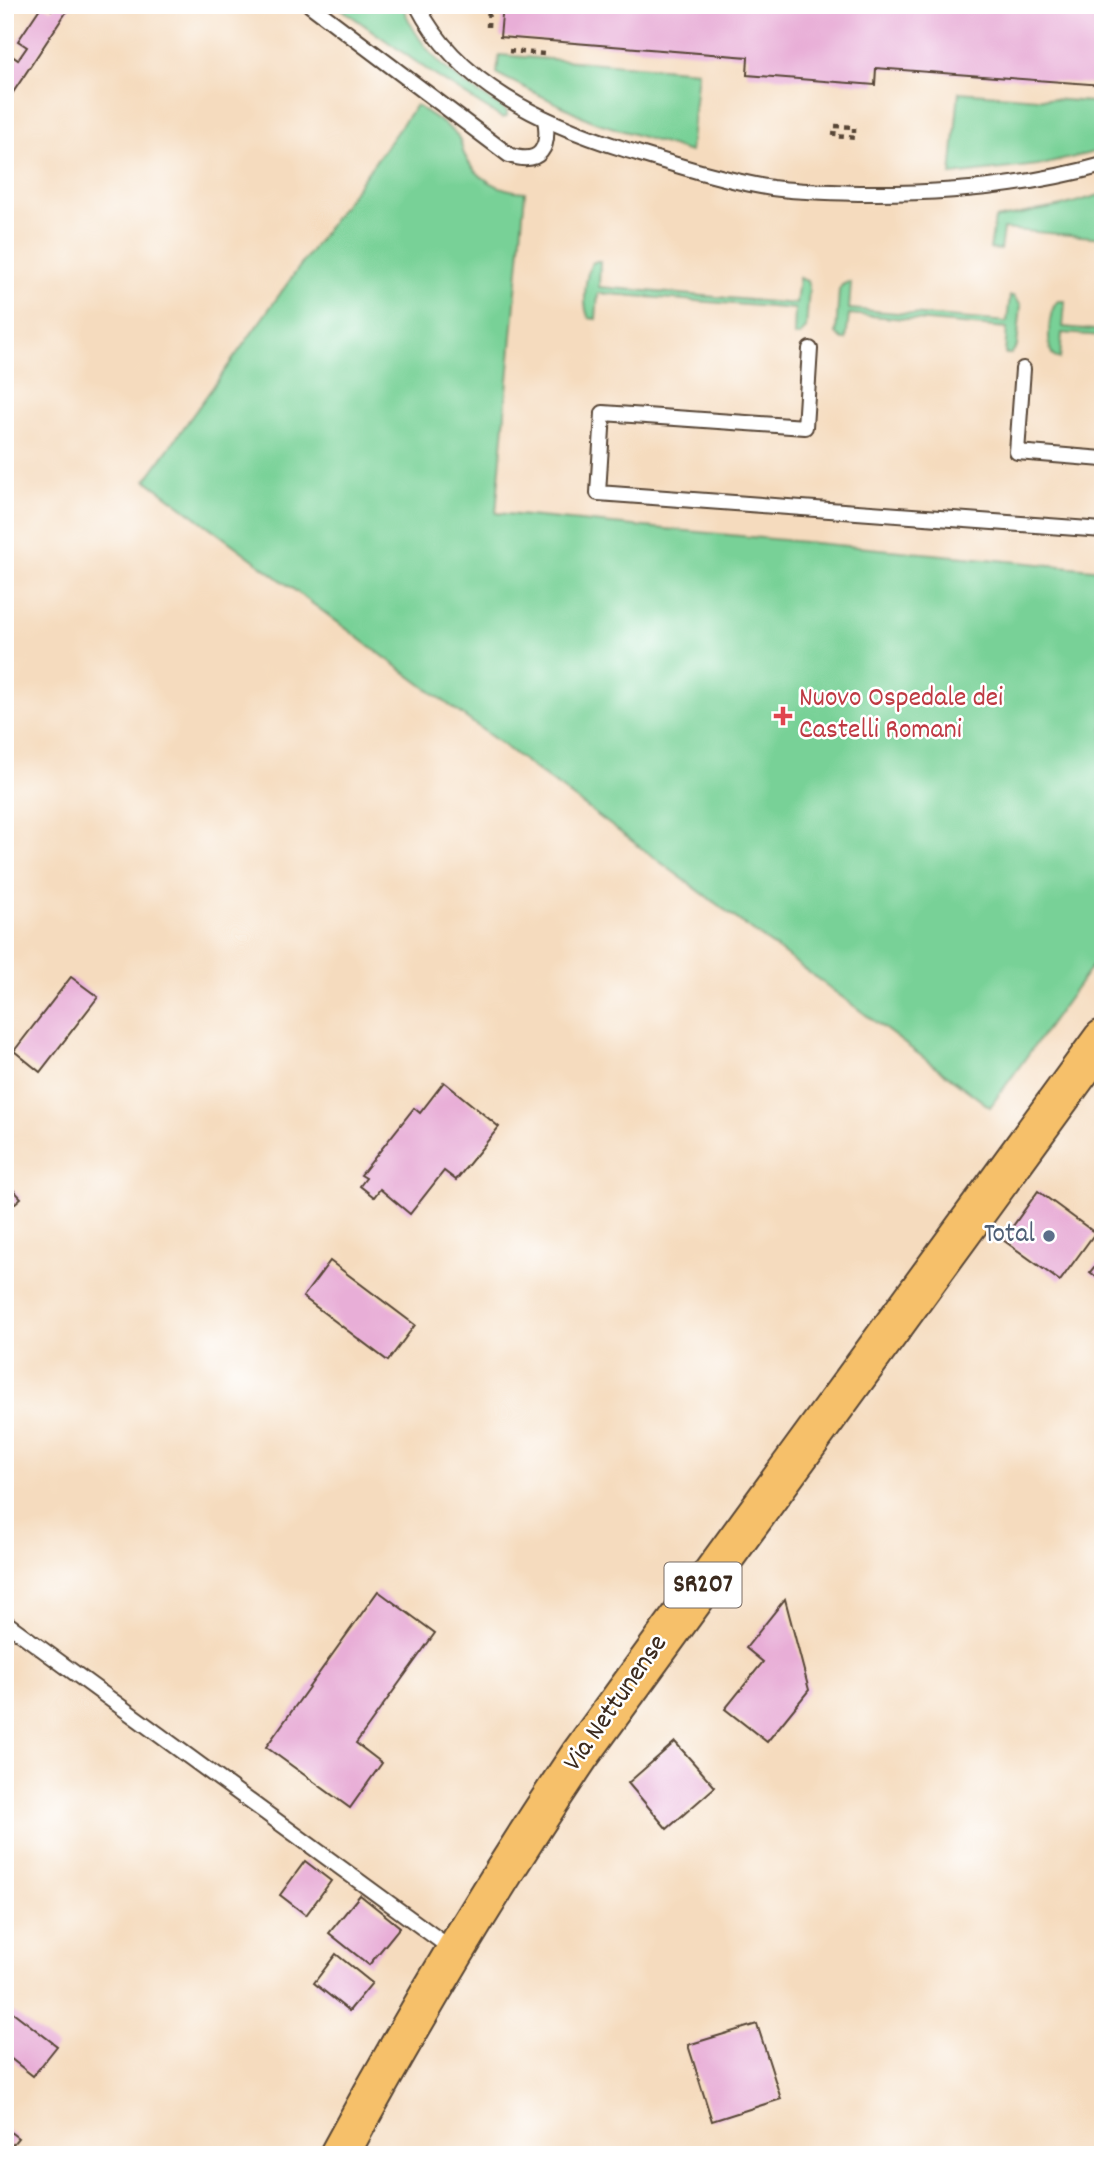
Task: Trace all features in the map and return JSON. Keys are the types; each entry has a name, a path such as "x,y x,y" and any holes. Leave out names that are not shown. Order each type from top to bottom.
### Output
{"main road":[{"name":"Via Nettunense","path":"339,2155 407,2031 505,1867 608,1713 1103,1039"}],"lane":[{"path":"310,5 509,155 526,159 541,152 548,137 545,119"},
{"path":"417,5 435,35 465,67 506,97 545,119 588,138 695,171 772,188 804,191 940,192 1023,184 1103,165"},
{"path":"810,349 805,427 603,412 598,493 1103,530"},
{"path":"1023,369 1017,452 1103,459"},
{"path":"5,1622 455,1951"}],"path":[{"path":"488,27 489,5"},
{"path":"509,51 545,54"},
{"path":"835,126 854,127 855,135 834,136 835,126"}],"green space":[{"path":"336,5 402,5 432,55 459,79 507,111 507,116 502,118 436,76"},
{"path":"499,55 698,71 690,152 592,121 497,74"},
{"path":"959,92 1103,103 1103,150 1046,164 951,175"},
{"path":"416,105 456,134 464,154 481,176 497,186 525,192 496,513 1103,570 1103,951 990,1107 146,480"},
{"path":"1103,194 1103,238 1003,229 1000,250 990,249 995,219 1062,206"},
{"path":"600,261 599,287 796,304 799,278 807,281 809,287 806,329 800,335 794,336 795,309 598,293 596,319 589,318 585,299 586,283 592,263"},
{"path":"848,282 851,283 849,309 1007,322 1010,296 1013,296 1021,305 1017,346 1011,354 1005,354 1007,328 849,314 846,340 843,340 836,334 839,290"},
{"path":"1058,301 1065,301 1063,327 1103,331 1103,336 1062,333 1060,359 1054,357 1051,352 1049,337 1052,312"}],"building":[{"path":"42,5 52,10 55,5 71,5 8,100 5,98 5,51 18,60 27,47 18,41"},
{"path":"503,5 1103,5 1103,85 876,68 875,85 747,75 748,57 500,37"},
{"path":"71,977 98,997 40,1072 14,1051"},
{"path":"444,1082 499,1127 456,1180 444,1171 410,1214 380,1189 374,1197 360,1186 366,1178 361,1175 414,1108 420,1113"},
{"path":"5,1181 21,1198 5,1212"},
{"name":"Total","path":"1038,1191 1095,1233 1060,1281 1003,1240"},
{"path":"1103,1256 1103,1282 1090,1272"},
{"path":"330,1261 415,1325 388,1361 303,1297"},
{"path":"378,1591 435,1633 356,1743 382,1763 350,1808 266,1747"},
{"path":"785,1599 809,1690 767,1742 725,1709 763,1662 746,1648"},
{"path":"675,1742 715,1787 667,1829 628,1783"},
{"path":"305,1861 331,1881 306,1915 280,1895"},
{"path":"360,1895 400,1927 369,1965 329,1933"},
{"path":"336,1954 372,1983 349,2011 314,1983"},
{"path":"5,2006 57,2046 33,2076 5,2054"},
{"path":"757,2024 781,2099 712,2121 688,2045"},
{"path":"5,2128 18,2138 5,2154"}],"place":[{"name":"Nuovo Ospedale dei Castelli Romani","path":"783,716"},
{"name":"Total","path":"1049,1236"}]}
